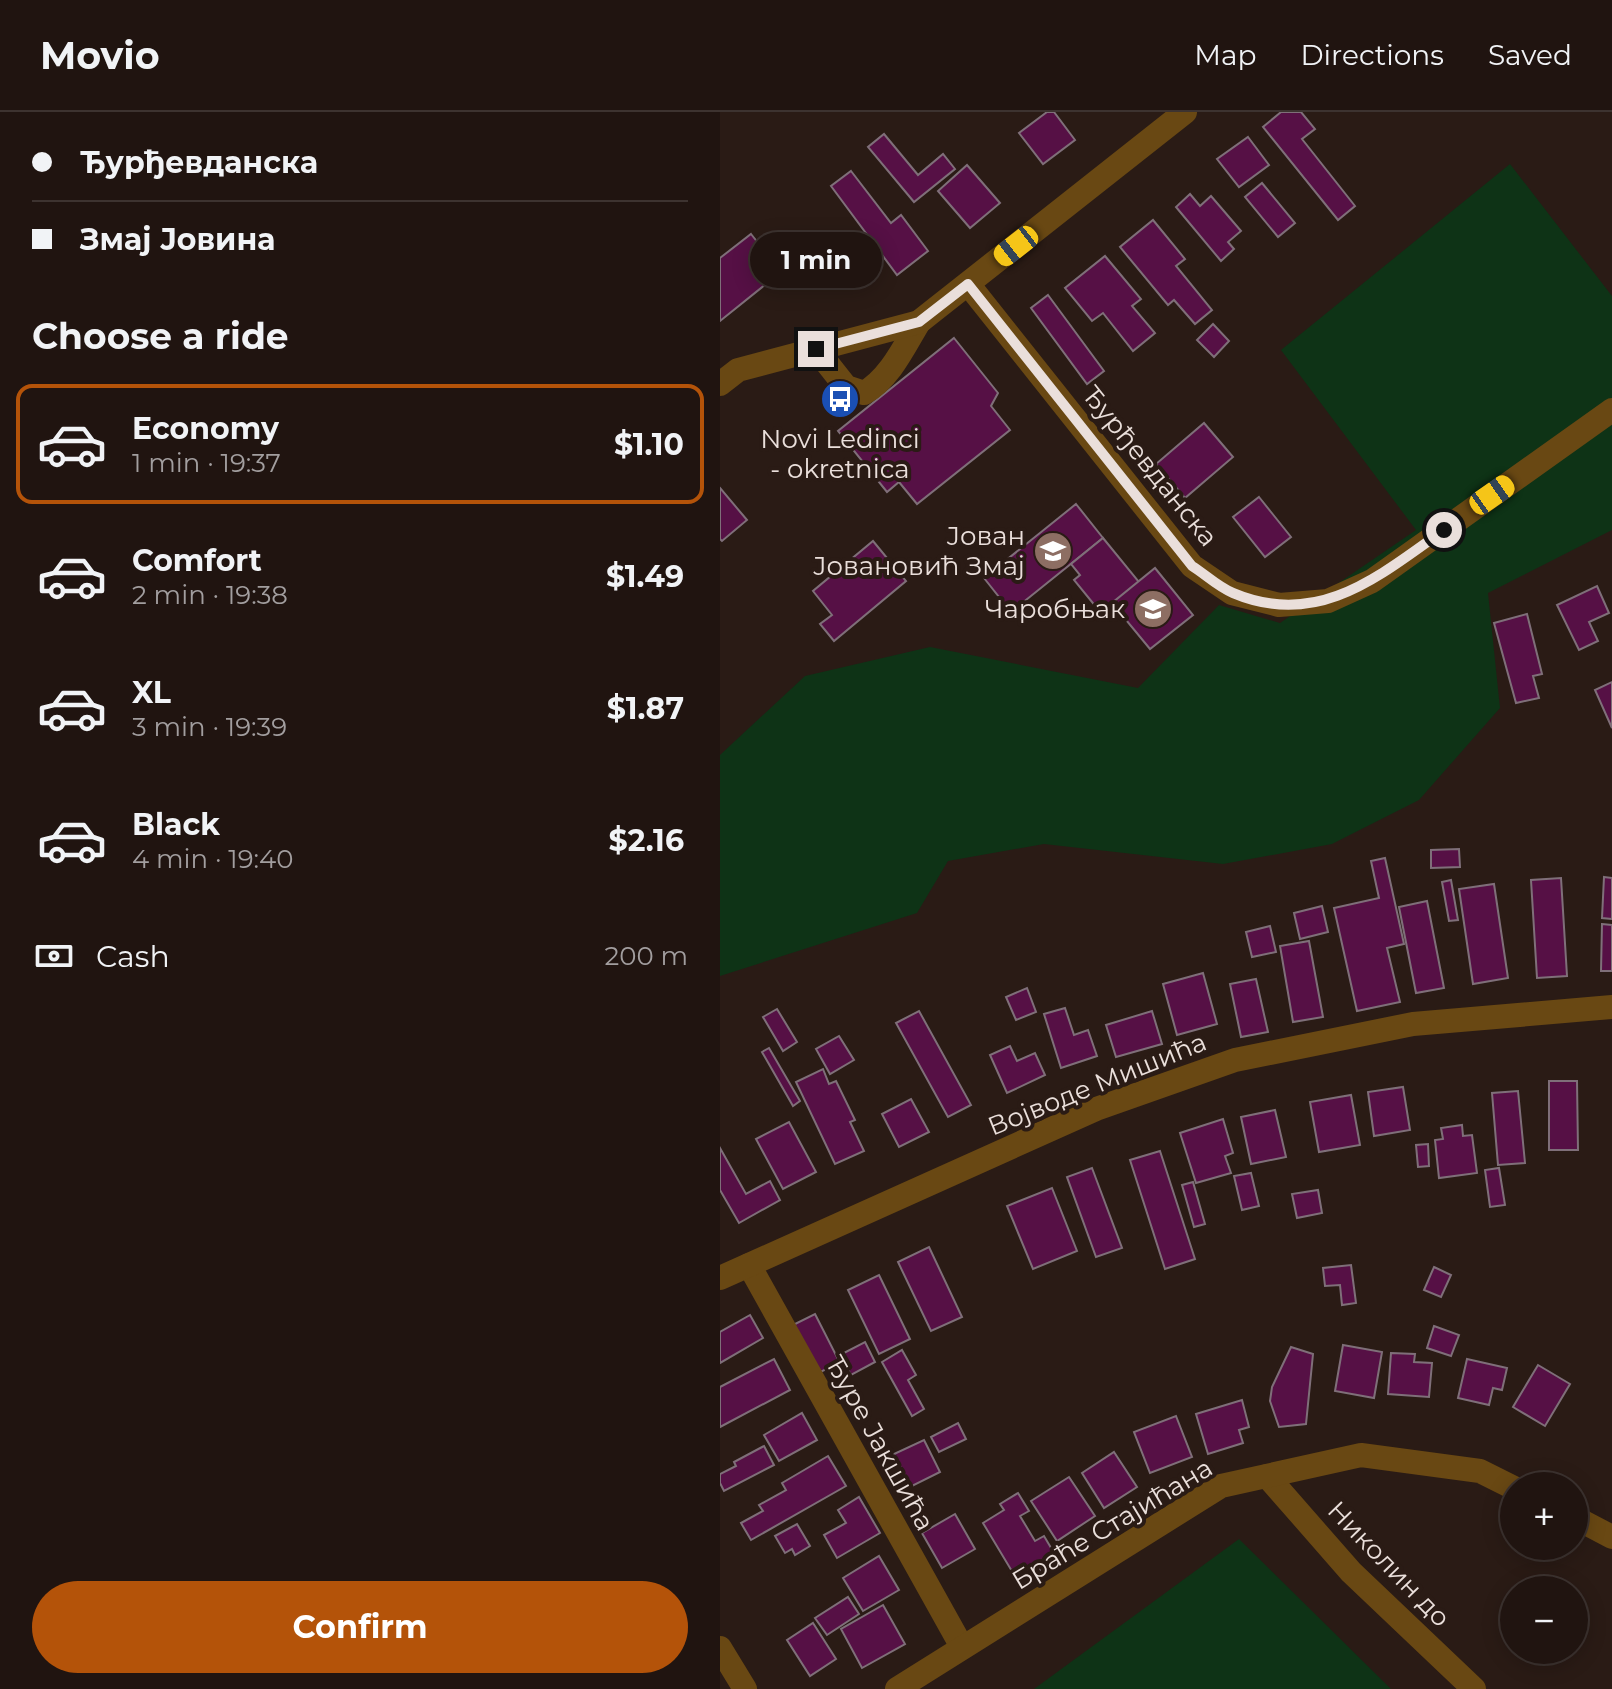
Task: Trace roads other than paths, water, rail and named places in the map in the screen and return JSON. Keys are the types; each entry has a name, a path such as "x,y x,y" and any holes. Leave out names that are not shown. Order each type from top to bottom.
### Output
{"street":[{"path":"816,349 846,387 864,393 876,386 919,322 1185,112"},
{"name":"Ђурђевданска","path":"968,284 1192,566 1232,593 1279,605 1328,601 1372,581 1612,410"},
{"path":"720,384 738,370 919,322"},
{"name":"Војводе Мишића","path":"720,1278 1096,1109 1235,1060 1413,1024 1612,1007"},
{"name":"Ђуре Јакшића","path":"749,1265 962,1647"},
{"name":"Браће Стајићана","path":"897,1689 1221,1486 1361,1455 1480,1471 1500,1481"},
{"name":"Николин до","path":"1267,1476 1351,1572 1474,1689"},
{"path":"1588,1524 1612,1537"},
{"path":"720,1648 745,1689"}],"place":[{"name":"Novi Ledinci - okretnica","path":"840,399"},
{"name":"Јован Јовановић Змај","path":"1053,551"},
{"name":"Чаробњак","path":"1153,609"}]}
